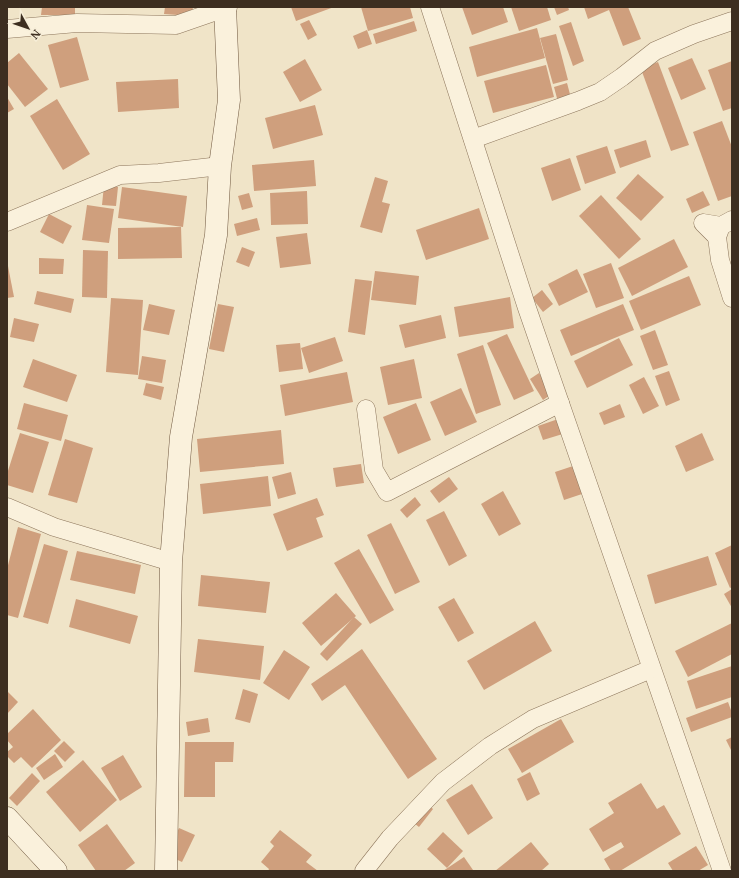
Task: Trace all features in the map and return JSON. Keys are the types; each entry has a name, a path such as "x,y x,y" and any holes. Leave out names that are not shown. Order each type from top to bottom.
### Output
{"street":[{"path":"7,29 77,23 176,25 226,7 229,100 220,166 216,236 181,437 172,562 166,871"},
{"path":"430,7 527,308 722,871"},
{"path":"473,139 600,92 655,51 694,34 732,21"},
{"path":"7,222 120,175 159,173 220,166"},
{"path":"723,228 720,260 732,298"},
{"path":"366,409 374,470 387,492 560,403"},
{"path":"7,507 54,527 172,562"},
{"path":"364,871 390,838 444,782 490,746 533,719 651,669"},
{"path":"7,818 56,871"}],"building":[{"path":"42,7 75,7 75,15 41,15"},
{"path":"165,7 193,7 192,16 164,14"},
{"path":"291,7 334,7 296,21"},
{"path":"361,7 410,7 413,18 368,31"},
{"path":"462,7 503,7 508,22 472,35"},
{"path":"511,7 547,7 551,20 519,31"},
{"path":"554,7 568,7 569,10 557,15"},
{"path":"584,7 628,7 641,39 623,46 609,10 588,19"},
{"path":"309,20 317,35 308,40 300,24"},
{"path":"414,21 417,31 376,44 373,34"},
{"path":"571,22 584,61 573,66 559,26"},
{"path":"537,28 545,58 477,77 469,47"},
{"path":"367,30 372,44 358,49 353,36"},
{"path":"556,34 568,80 553,84 540,38"},
{"path":"77,37 89,80 60,88 48,45"},
{"path":"19,53 48,89 25,107 7,84 7,63"},
{"path":"692,58 706,89 681,100 668,68"},
{"path":"305,59 322,90 300,102 283,72"},
{"path":"732,61 732,108 723,111 708,70"},
{"path":"658,62 689,145 671,151 641,69"},
{"path":"546,65 554,97 493,113 484,81"},
{"path":"178,79 179,108 118,112 116,82"},
{"path":"567,83 571,98 558,102 554,87"},
{"path":"7,97 14,109 7,113"},
{"path":"57,99 90,154 63,170 30,116"},
{"path":"315,105 323,135 273,149 265,118"},
{"path":"722,121 732,147 732,196 718,201 693,132"},
{"path":"646,140 651,157 620,168 614,150"},
{"path":"607,146 616,173 585,184 576,156"},
{"path":"570,158 581,190 552,201 541,168"},
{"path":"314,160 316,186 254,191 252,165"},
{"path":"638,174 664,197 641,221 616,198"},
{"path":"375,177 388,181 382,202 390,204 382,233 360,227"},
{"path":"104,185 118,187 116,206 102,205"},
{"path":"122,187 187,196 183,227 118,218"},
{"path":"307,191 308,224 271,225 270,193"},
{"path":"703,191 710,205 692,213 686,199"},
{"path":"249,193 253,207 242,210 238,196"},
{"path":"601,195 641,239 619,259 579,216"},
{"path":"87,205 114,209 109,243 82,240"},
{"path":"479,208 489,239 426,260 416,230"},
{"path":"49,214 72,226 63,244 40,232"},
{"path":"257,218 260,230 237,236 234,224"},
{"path":"181,227 182,258 118,259 118,228"},
{"path":"307,233 311,264 280,268 276,237"},
{"path":"674,239 688,267 632,296 618,268"},
{"path":"242,247 255,252 249,267 236,262"},
{"path":"83,250 108,251 107,298 82,297"},
{"path":"39,258 64,259 63,274 39,274"},
{"path":"7,261 14,297 7,298"},
{"path":"611,263 624,298 596,308 583,274"},
{"path":"577,269 588,292 559,306 548,284"},
{"path":"375,271 419,276 416,305 371,300"},
{"path":"689,276 701,305 641,330 629,301"},
{"path":"355,279 372,281 365,335 348,332"},
{"path":"542,290 553,304 543,312 532,298"},
{"path":"37,291 74,299 71,313 34,304"},
{"path":"510,297 514,328 459,337 454,307"},
{"path":"111,298 143,300 138,375 106,372"},
{"path":"149,304 175,310 169,335 143,330"},
{"path":"218,304 234,307 224,352 209,349"},
{"path":"623,304 634,330 571,356 560,330"},
{"path":"441,315 446,338 405,348 399,325"},
{"path":"14,318 39,324 34,342 10,337"},
{"path":"655,330 668,365 653,370 640,336"},
{"path":"507,334 534,391 514,400 487,343"},
{"path":"335,337 343,361 309,373 301,348"},
{"path":"619,338 633,365 587,388 574,361"},
{"path":"300,343 303,369 279,372 276,345"},
{"path":"483,345 501,405 476,414 457,354"},
{"path":"142,356 166,360 162,383 138,379"},
{"path":"33,359 77,375 67,402 23,387"},
{"path":"414,359 422,398 388,405 380,367"},
{"path":"669,371 680,400 666,406 655,376"},
{"path":"347,372 353,402 285,416 280,385"},
{"path":"539,373 553,393 543,400 530,379"},
{"path":"644,377 659,406 643,414 629,385"},
{"path":"146,383 164,387 161,400 143,395"},
{"path":"461,388 477,422 445,436 430,402"},
{"path":"24,403 68,415 61,441 17,429"},
{"path":"416,403 431,440 398,454 383,417"},
{"path":"620,404 625,417 604,425 599,413"},
{"path":"561,418 566,433 543,440 538,426"},
{"path":"281,430 284,464 200,472 197,439"},
{"path":"20,433 49,442 33,493 7,485 7,474"},
{"path":"702,433 714,460 686,472 675,446"},
{"path":"65,439 93,448 77,503 48,495"},
{"path":"361,464 364,483 336,487 333,468"},
{"path":"576,465 585,493 564,500 555,472"},
{"path":"291,472 296,494 278,499 272,477"},
{"path":"268,476 271,506 203,514 200,484"},
{"path":"449,477 458,489 439,503 430,491"},
{"path":"503,491 521,524 499,536 481,504"},
{"path":"415,497 421,505 407,518 400,510"},
{"path":"317,498 324,515 316,518 323,537 287,551 273,514"},
{"path":"444,511 467,556 449,566 426,520"},
{"path":"391,523 420,582 395,594 367,535"},
{"path":"18,527 41,534 18,618 7,615 7,569"},
{"path":"44,544 68,551 48,624 23,617"},
{"path":"732,545 732,587 730,588 715,553"},
{"path":"359,549 394,610 370,624 334,563"},
{"path":"77,551 141,565 135,594 70,580"},
{"path":"708,556 717,585 655,604 647,575"},
{"path":"201,575 270,582 266,613 198,606"},
{"path":"732,589 732,608 724,594"},
{"path":"336,593 356,616 321,646 302,623"},
{"path":"454,598 474,633 458,642 438,607"},
{"path":"76,599 138,616 130,644 69,627"},
{"path":"354,617 362,624 327,661 320,654"},
{"path":"535,621 552,651 484,690 467,661"},
{"path":"732,623 732,654 688,677 675,651"},
{"path":"198,639 264,646 260,680 194,672"},
{"path":"362,649 437,759 408,779 345,685 322,701 311,684"},
{"path":"284,650 310,667 289,700 263,683"},
{"path":"732,666 732,697 696,709 687,681"},
{"path":"243,689 258,694 250,723 235,719"},
{"path":"7,691 18,702 7,714"},
{"path":"728,702 732,717 691,732 686,718"},
{"path":"33,709 61,740 32,768 21,757 14,763 7,756 7,752 13,747 7,740 7,734"},
{"path":"208,718 210,732 188,736 186,722"},
{"path":"561,719 574,742 522,773 508,749"},
{"path":"732,737 732,752 726,740"},
{"path":"64,741 75,752 65,762 54,751"},
{"path":"185,742 234,742 233,762 215,762 215,797 184,797"},
{"path":"55,754 63,767 44,780 36,768"},
{"path":"123,755 142,787 120,801 101,768"},
{"path":"83,760 117,800 80,832 46,792"},
{"path":"530,772 540,794 527,801 517,779"},
{"path":"32,773 40,781 17,806 9,798"},
{"path":"641,783 657,809 664,805 681,834 620,871 611,871 604,859 624,847 621,842 603,852 589,829 614,813 608,803"},
{"path":"472,784 493,818 468,835 446,800"},
{"path":"425,802 433,809 419,827 410,820"},
{"path":"107,824 135,863 124,871 96,871 78,845"},
{"path":"179,828 195,835 182,862 167,855"},
{"path":"280,830 312,855 306,862 318,871 268,871 269,869 261,862 274,846 270,842"},
{"path":"443,832 463,851 447,868 427,849"},
{"path":"531,842 549,864 541,871 495,871"},
{"path":"696,846 708,865 698,871 673,871 668,863"},
{"path":"464,857 473,870 443,871"}]}
